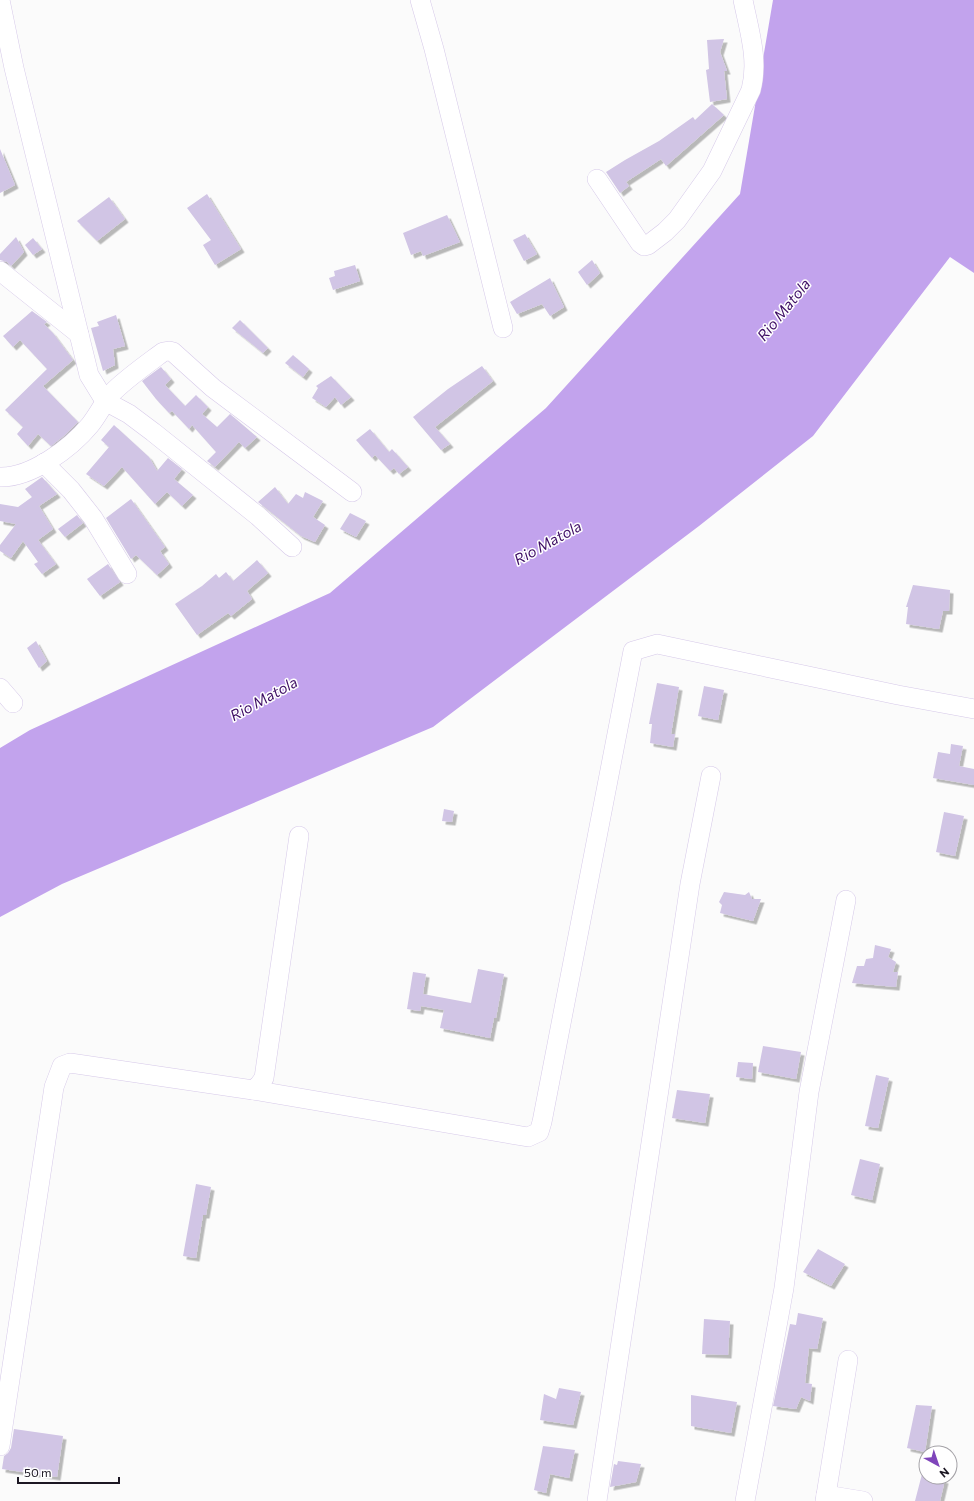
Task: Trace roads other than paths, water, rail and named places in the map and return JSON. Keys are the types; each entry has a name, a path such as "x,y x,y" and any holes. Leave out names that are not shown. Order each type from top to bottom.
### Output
{"street":[{"path":"0,0 14,68 89,375 105,401 129,414 258,516 292,546"},
{"path":"420,0 434,49 503,328"},
{"path":"597,179 640,243 644,246 665,232 677,220 712,171 751,90 754,77 755,59 743,0"},
{"path":"0,271 79,334"},
{"path":"0,477 18,475 44,463 75,440 90,425 105,401 112,393 163,352 168,351 173,352 213,388 352,492"},
{"path":"44,463 71,490 93,518 127,574"},
{"path":"0,1446 54,1087 62,1066 70,1062 253,1090 528,1136 539,1132 633,651 657,644 898,695 974,709"},
{"path":"0,688 13,703"},
{"path":"597,1501 690,884 711,776"},
{"path":"253,1090 260,1085 264,1078 299,836"},
{"path":"745,1501 784,1288 809,1092 846,900"},
{"path":"848,1360 826,1498 863,1501"}],"water":[{"name":"Rio Matola","path":"773,0 974,0 974,273 950,257 813,436 699,526 433,727 62,884 0,917 0,748 30,730 330,593 546,408 740,194"}]}
